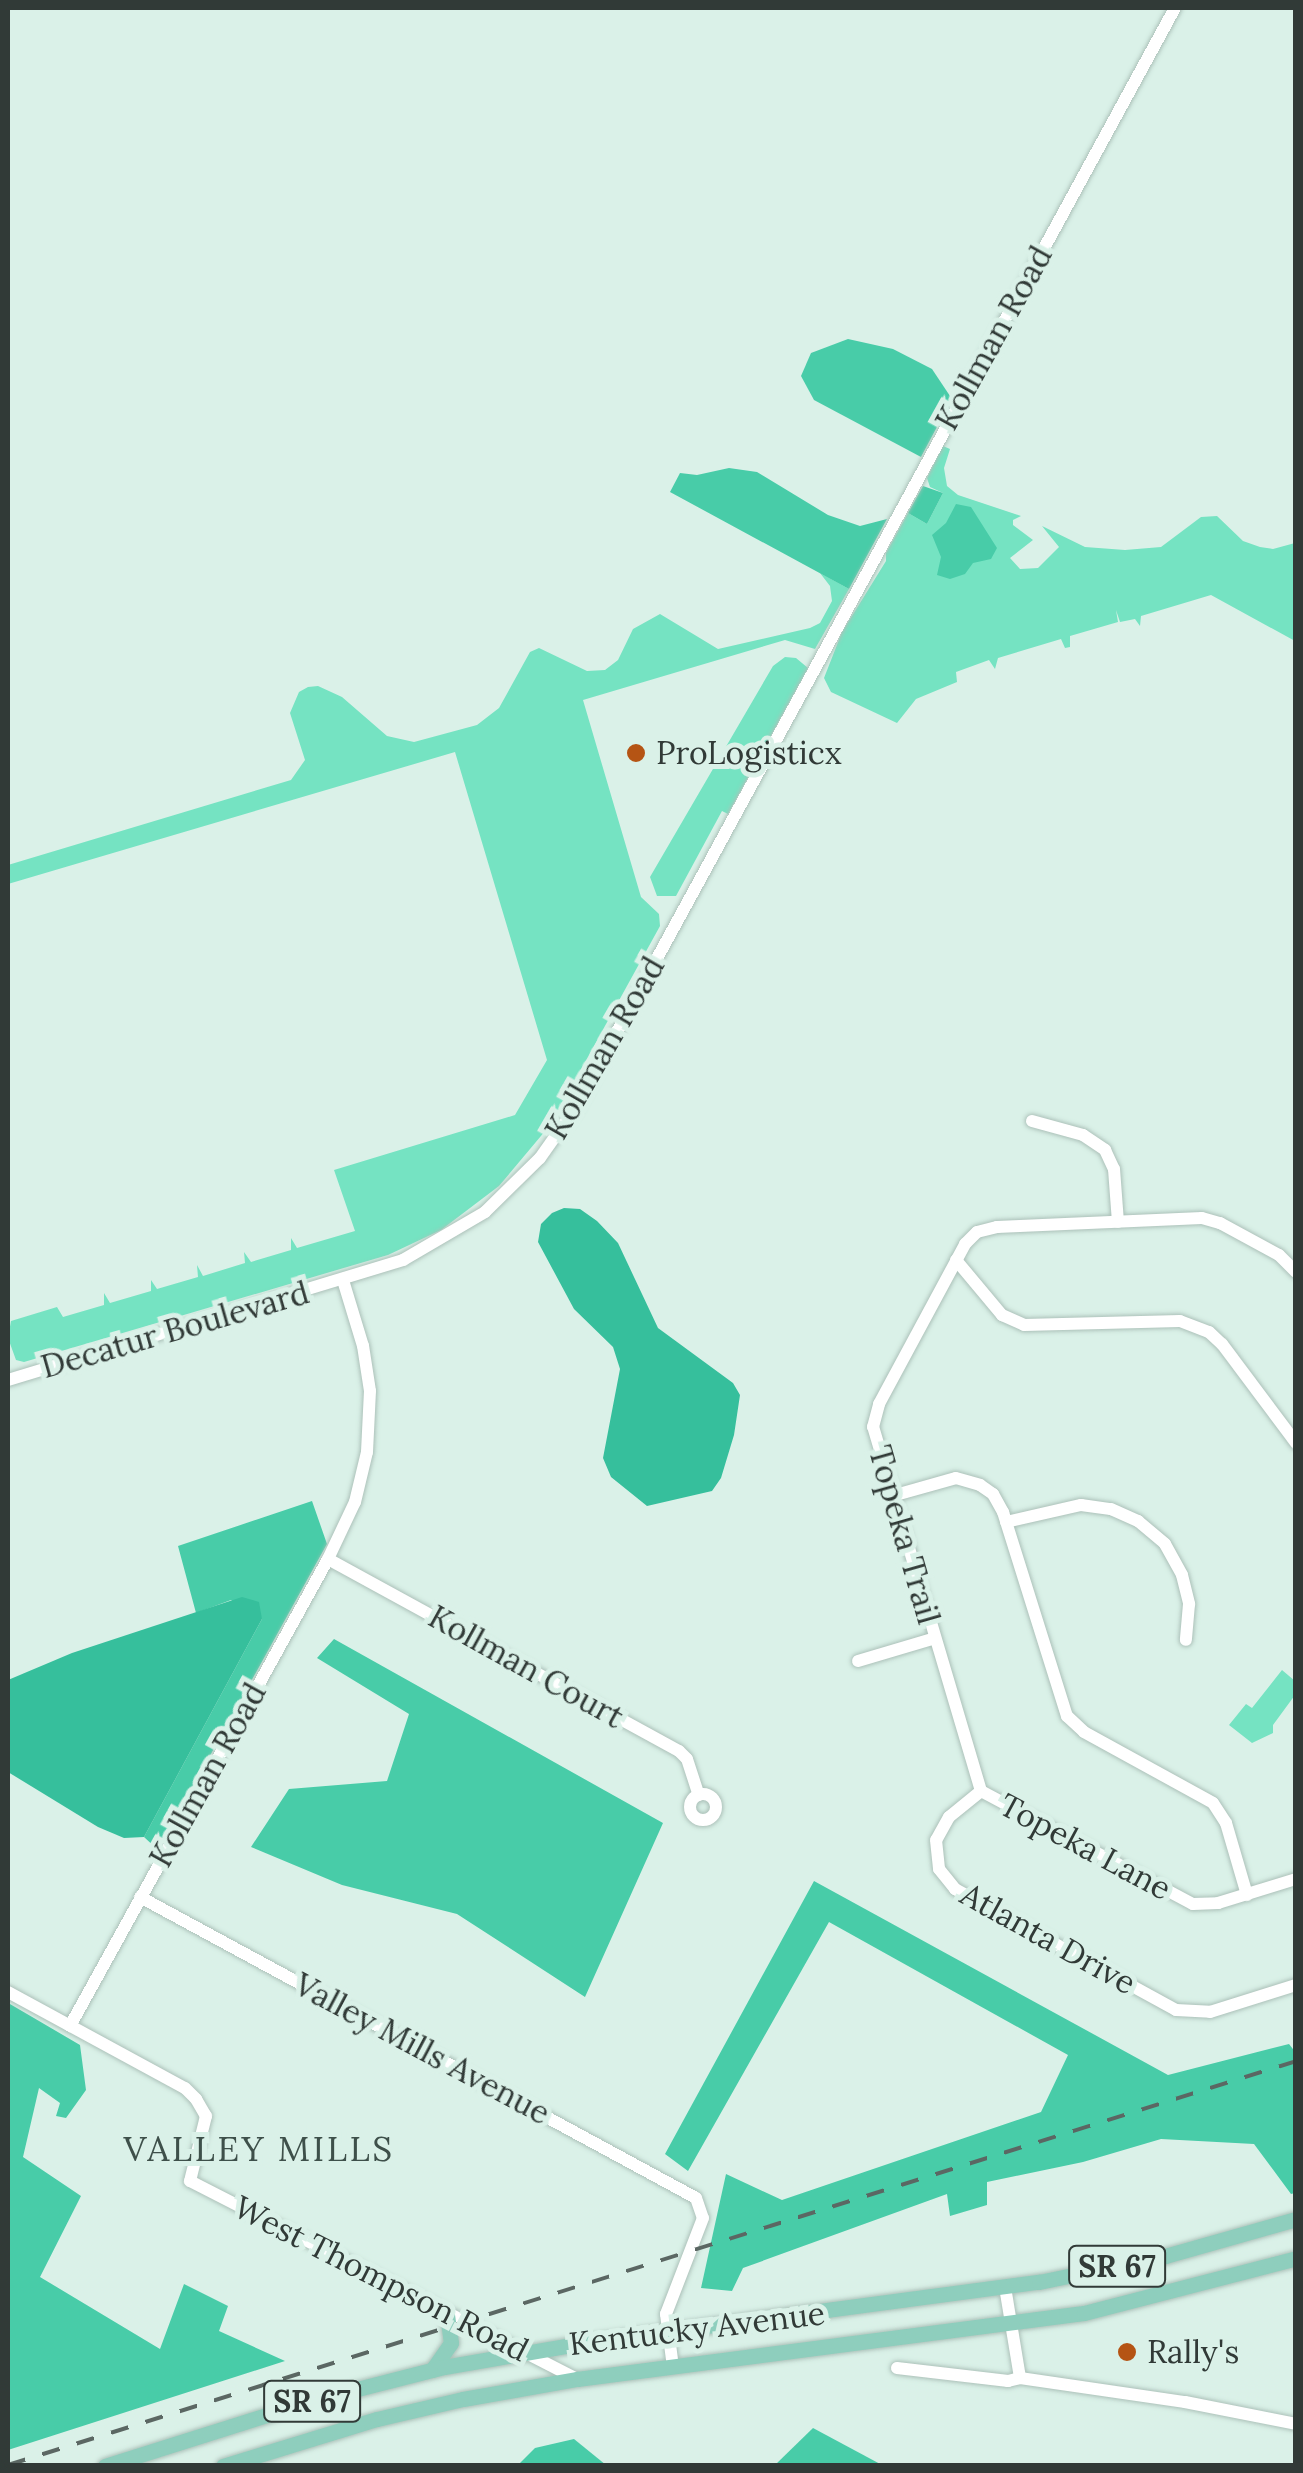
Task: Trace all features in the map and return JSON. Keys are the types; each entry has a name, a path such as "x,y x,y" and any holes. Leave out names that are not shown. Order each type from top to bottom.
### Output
{"main road":[{"name":"Kentucky Avenue","path":"105,2466 432,2370 522,2352 1005,2288 1165,2256 1296,2219"},
{"path":"1262,2268 1277,2254 1296,2248"},
{"name":"Kentucky Avenue","path":"223,2466 377,2419 577,2379 1101,2309 1296,2258"},
{"path":"432,2370 451,2342 447,2314"}],"street":[{"name":"Kollman Road","path":"70,2026 328,1559 360,1486 370,1426 363,1346 344,1280 418,1254 472,1222 525,1175 567,1122 1176,8"},
{"path":"1032,1121 1088,1137 1105,1150 1115,1174 1118,1222 1215,1221 1279,1255 1295,1271"},
{"name":"Topeka Trail","path":"981,1791 874,1436 875,1413 956,1260 978,1232 997,1227 1118,1222"},
{"path":"956,1260 997,1310 1024,1326 1180,1320 1209,1332 1296,1443"},
{"name":"Decatur Boulevard","path":"8,1380 344,1280"},
{"path":"892,1496 935,1482 964,1478 989,1490 1006,1522 1067,1716 1084,1732 1214,1803 1226,1823 1247,1894"},
{"path":"1006,1522 1081,1505 1111,1509 1138,1521 1164,1544 1178,1566 1189,1604 1186,1640"},
{"name":"Kollman Court","path":"328,1559 680,1751 699,1795"},
{"path":"858,1661 934,1638"},
{"name":"Topeka Lane","path":"981,1791 1186,1902 1208,1906 1296,1879"},
{"name":"Atlanta Drive","path":"981,1791 951,1814 936,1840 939,1869 954,1888 1168,2006 1190,2012 1216,2011 1296,1985"},
{"name":"Valley Mills Avenue","path":"140,1897 692,2194 702,2204 703,2218 668,2302 668,2332"},
{"name":"West Thompson Road","path":"8,1992 185,2088 202,2106 205,2128 190,2180 577,2379"},
{"path":"1005,2288 1020,2378"},
{"path":"668,2332 673,2367"},
{"path":"897,2368 1008,2381 1020,2378 1185,2402 1296,2424"}],"shaded area":[{"path":"848,339 893,349 932,369 952,399 921,457 814,400 801,376 811,353"},
{"path":"943,446 950,449 944,468 947,486 958,495 1021,516 1013,520 1013,525 1033,540 1010,558 1020,569 1038,568 1059,547 1042,526 1085,547 1125,550 1161,547 1201,517 1217,516 1243,541 1260,547 1273,549 1295,543 1295,641 1211,595 1141,616 1140,626 1135,619 1120,622 1116,610 1118,622 1070,636 1070,647 1065,648 1061,639 998,658 995,669 989,660 956,672 957,682 916,699 897,723 831,692 824,678 842,632 886,561 886,553 908,513 927,524 943,493 930,487 927,478"},
{"path":"729,468 757,472 828,515 860,526 887,519 849,589 670,492 680,473 697,475"},
{"path":"923,486 943,493 927,524 908,513"},
{"path":"956,504 971,507 997,548 991,559 973,563 965,574 950,579 937,575 941,557 932,535 946,523"},
{"path":"820,573 849,589 815,649 785,640 583,700 641,897 659,914 660,926 551,1124 499,1186 441,1230 388,1255 24,1362 16,1360 8,1338 11,1321 57,1307 63,1317 104,1305 104,1293 110,1303 151,1291 151,1280 157,1289 198,1277 197,1265 203,1276 245,1263 244,1252 251,1262 291,1250 291,1238 297,1248 355,1231 334,1170 515,1115 547,1060 455,752 8,884 8,865 291,780 305,760 290,713 299,692 308,687 318,686 342,697 387,736 414,742 477,725 499,708 530,652 539,648 587,671 605,670 618,660 633,629 660,614 718,649 810,628 820,623 832,601 830,586"},
{"path":"785,657 796,658 808,668 728,814 722,811 676,896 657,896 650,877 773,666"},
{"path":"564,1208 580,1209 618,1243 658,1328 733,1383 740,1395 734,1435 721,1478 712,1491 647,1506 611,1477 603,1458 620,1369 613,1347 574,1309 538,1242 541,1224"},
{"path":"312,1501 327,1544 158,1850 144,1837 262,1619 231,1600 196,1613 178,1546"},
{"path":"242,1597 259,1602 262,1619 144,1837 124,1838 98,1827 8,1772 8,1680 72,1653"},
{"path":"334,1639 663,1823 585,1997 457,1914 342,1885 251,1847 289,1789 387,1781 409,1714 317,1658"},
{"path":"1282,1670 1295,1681 1295,1695 1273,1725 1273,1733 1252,1743 1229,1725 1246,1704 1252,1708"},
{"path":"814,1881 1168,2075 1289,2044 1296,2053 1295,2193 1291,2194 1254,2144 1161,2139 1083,2162 987,2182 987,2205 950,2216 947,2194 743,2268 732,2291 701,2288 726,2174 782,2200 1041,2112 1068,2055 829,1922 688,2171 665,2154"},
{"path":"10,2004 80,2045 86,2090 66,2118 56,2116 60,2103 39,2088 23,2157 81,2196 40,2277 160,2349 184,2284 228,2306 219,2331 285,2361 8,2450"},
{"path":"813,2428 882,2465 775,2465"},
{"path":"574,2439 606,2465 518,2465 535,2448"}],"railway":[{"path":"8,2465 1296,2061"}],"place":[{"name":"ProLogisticx","path":"636,753"},
{"name":"Rally's","path":"1127,2352"}],"district":[{"name":"VALLEY MILLS","path":"259,2149"}]}
